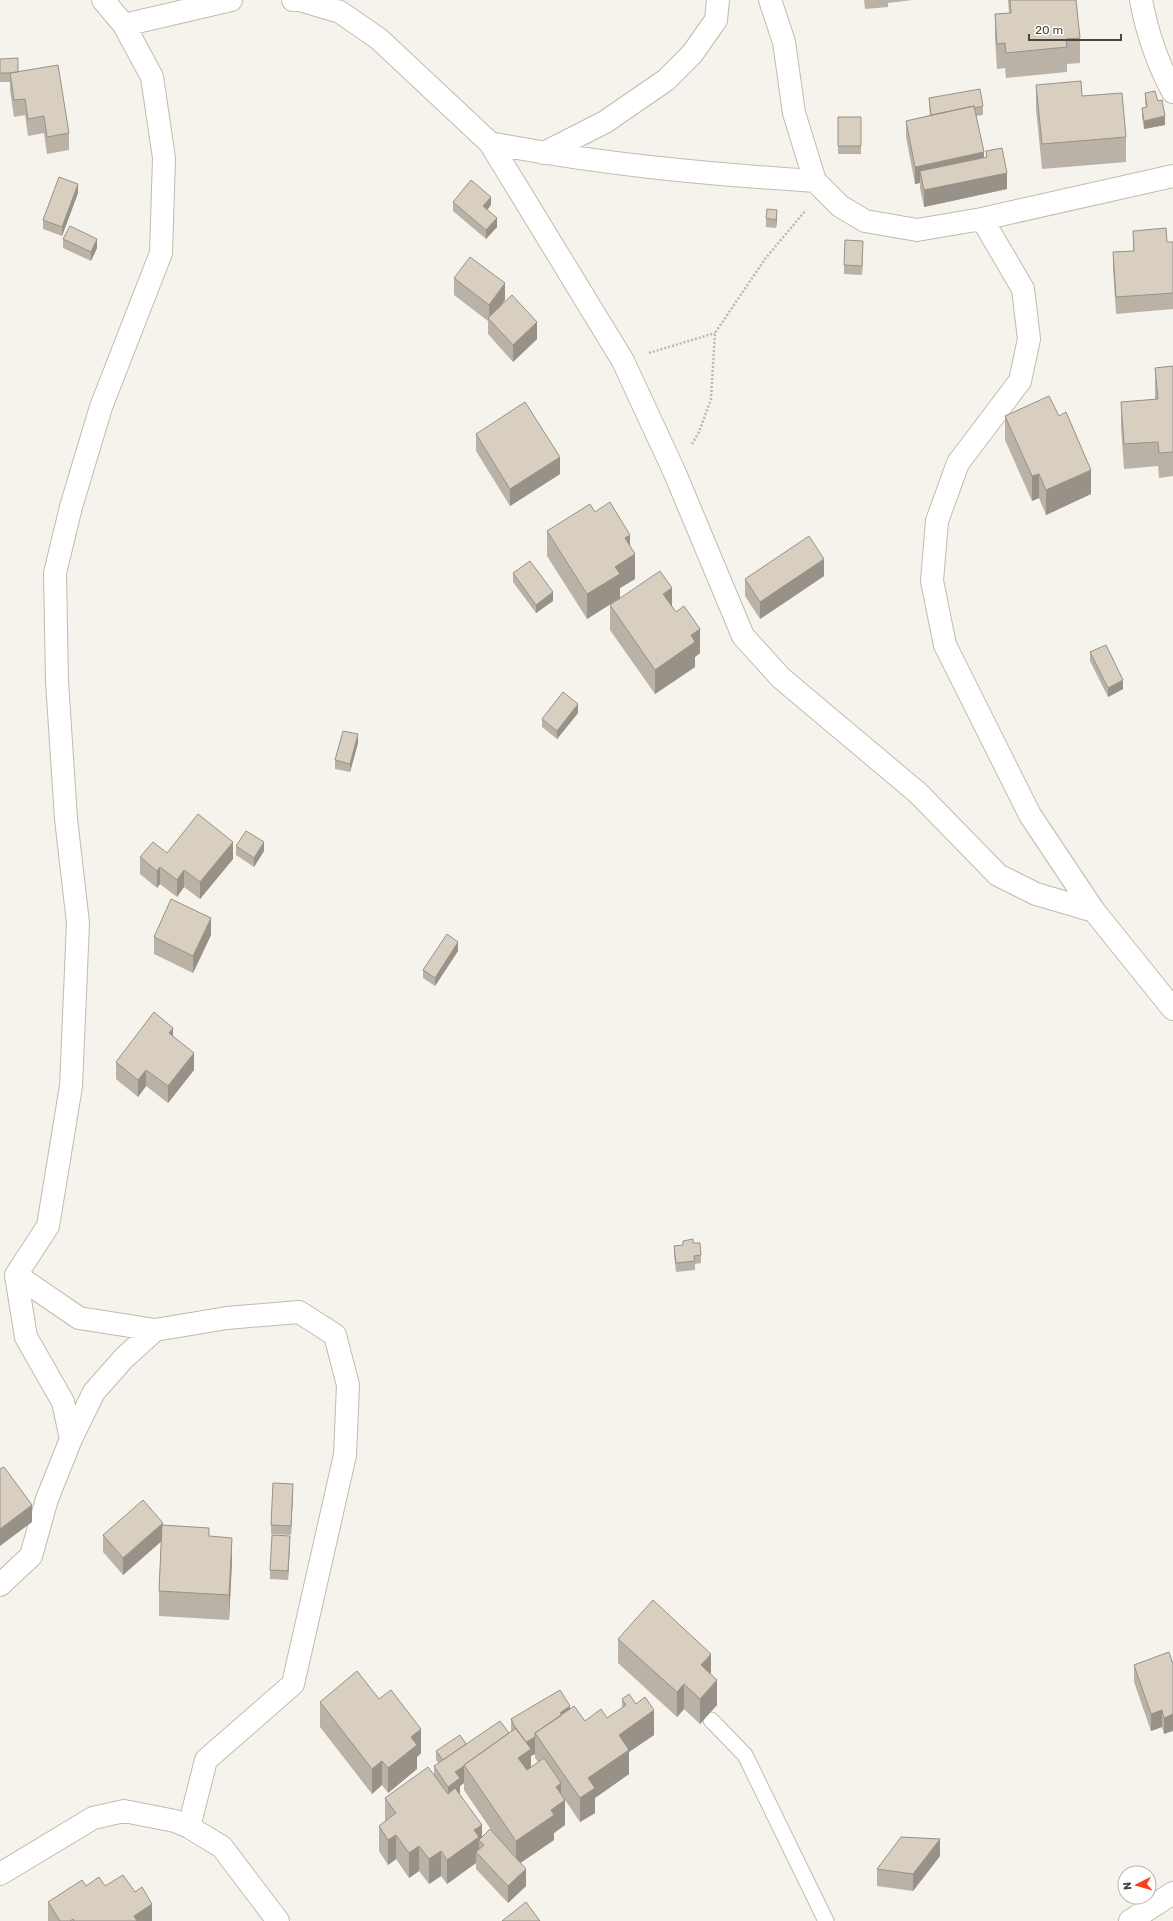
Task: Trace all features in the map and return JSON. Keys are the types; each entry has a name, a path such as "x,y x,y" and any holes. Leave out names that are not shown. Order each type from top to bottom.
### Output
{"street":[{"path":"71,1439 63,1402 26,1337 16,1275 48,1226 71,1086 78,922 66,819 62,765 57,681 55,572 71,507 101,407 160,253 164,158 152,78 124,25 103,0"},
{"path":"124,25 231,0"},
{"path":"293,0 300,0 340,12 379,39 490,143 623,361 674,472 743,636 781,678 918,793 998,875 1036,894 1094,911"},
{"path":"544,153 605,122 666,80 692,54 716,20 718,0"},
{"path":"770,0 784,42 794,113 819,185 840,206 865,221 917,230 982,219 1173,176"},
{"path":"1141,0 1146,26 1159,64 1173,92"},
{"path":"490,143 544,153 633,166 819,185"},
{"path":"982,219 1023,289 1029,339 1020,381 958,463 937,521 932,581 945,645 1030,815 1094,911 1173,1009"},
{"path":"16,1275 80,1318 155,1330 227,1318 299,1312 335,1335 348,1385 345,1455 293,1684 206,1760 189,1827"},
{"path":"0,1585 31,1556 47,1499 71,1439 94,1392 124,1358 155,1330"},
{"path":"0,1874 93,1818 124,1811 175,1821 189,1827 222,1847 278,1921"},
{"path":"1130,1921 1173,1893"}],"lane":[{"path":"710,1720 745,1755 826,1921"}],"path":[{"path":"674,472 699,432 711,399 715,333 765,259 819,185"},
{"path":"623,361 715,333"}],"building":[{"path":"1010,0 1076,0 1080,38 1066,39 1067,47 1006,53 1005,43 997,44 995,14 1011,13"},
{"path":"18,58 18,72 0,73 0,59"},
{"path":"58,65 69,133 47,137 44,116 28,119 25,99 14,100 10,73"},
{"path":"1081,81 1082,96 1122,93 1126,137 1042,144 1036,85"},
{"path":"980,89 983,106 975,108 974,106 931,115 929,98"},
{"path":"1155,91 1158,101 1162,100 1165,116 1144,121 1142,108 1147,107 1145,93"},
{"path":"974,106 984,152 915,167 906,121"},
{"path":"838,117 861,117 861,146 838,146"},
{"path":"1002,148 1007,173 924,190 920,171 987,157 986,151"},
{"path":"59,177 78,184 62,227 43,220"},
{"path":"471,180 491,197 483,206 497,218 486,230 453,202"},
{"path":"767,209 777,210 776,220 766,218"},
{"path":"70,226 97,239 91,252 63,239"},
{"path":"1166,228 1167,242 1173,242 1173,293 1116,297 1113,252 1134,251 1133,231"},
{"path":"845,240 863,241 862,266 844,265"},
{"path":"470,257 505,283 489,305 454,278"},
{"path":"512,295 537,322 513,345 488,318"},
{"path":"1173,366 1173,452 1159,453 1158,442 1124,444 1121,402 1158,399 1155,368"},
{"path":"1049,396 1059,416 1066,412 1091,470 1046,490 1039,474 1032,476 1005,416"},
{"path":"525,402 560,457 510,489 476,434"},
{"path":"610,502 630,535 625,538 635,554 615,567 620,574 587,594 547,531 590,504 595,512"},
{"path":"809,536 824,559 760,602 745,579"},
{"path":"530,561 553,592 536,605 513,573"},
{"path":"660,571 672,588 663,594 676,612 684,606 700,629 691,635 695,642 655,670 610,605"},
{"path":"1106,645 1123,680 1108,688 1090,652"},
{"path":"563,692 578,704 557,731 542,719"},
{"path":"343,731 358,734 350,764 335,760"},
{"path":"198,814 233,842 200,882 184,870 177,880 160,867 157,871 140,857 153,842 167,853"},
{"path":"246,831 264,842 254,858 236,846"},
{"path":"171,899 211,918 193,956 154,937"},
{"path":"447,934 458,942 435,978 423,970"},
{"path":"154,1012 173,1028 169,1033 194,1053 168,1086 146,1070 138,1080 116,1062"},
{"path":"693,1239 693,1243 700,1243 701,1255 694,1256 695,1261 676,1263 674,1246 683,1245 683,1241"},
{"path":"4,1467 32,1505 0,1529 0,1469"},
{"path":"273,1483 293,1484 291,1526 271,1525"},
{"path":"143,1500 163,1523 123,1558 103,1535"},
{"path":"162,1525 209,1528 209,1536 232,1538 229,1595 159,1591"},
{"path":"272,1535 290,1536 288,1571 270,1570"},
{"path":"653,1600 711,1654 701,1665 717,1680 700,1699 684,1684 677,1692 618,1639"},
{"path":"1169,1652 1173,1664 1173,1714 1164,1718 1162,1710 1151,1714 1134,1665"},
{"path":"357,1671 379,1699 391,1690 421,1729 411,1737 417,1745 388,1768 382,1761 372,1769 320,1702"},
{"path":"560,1690 570,1706 560,1713 562,1715 535,1733 535,1737 526,1742 516,1729 511,1719"},
{"path":"629,1694 636,1704 645,1697 654,1710 619,1735 629,1750 588,1778 595,1788 580,1798 535,1733 574,1706 585,1721 601,1709 607,1718 626,1705 622,1699"},
{"path":"500,1721 509,1733 455,1772 460,1778 448,1787 434,1766"},
{"path":"516,1728 531,1749 518,1758 527,1770 544,1758 561,1783 556,1787 565,1800 551,1810 554,1815 516,1841 464,1765"},
{"path":"460,1735 466,1744 443,1760 436,1751"},
{"path":"428,1767 448,1794 455,1788 482,1825 474,1830 479,1837 447,1860 441,1851 429,1859 419,1846 409,1853 396,1835 388,1840 379,1826 396,1813 385,1798"},
{"path":"490,1829 526,1869 508,1886 476,1852 484,1845 479,1840"},
{"path":"901,1837 940,1839 913,1874 877,1869"},
{"path":"123,1875 135,1892 142,1887 152,1904 134,1916 137,1921 74,1921 73,1919 70,1921 60,1921 48,1902 82,1880 86,1886 99,1877 105,1886"},
{"path":"526,1902 540,1921 502,1921"}]}
